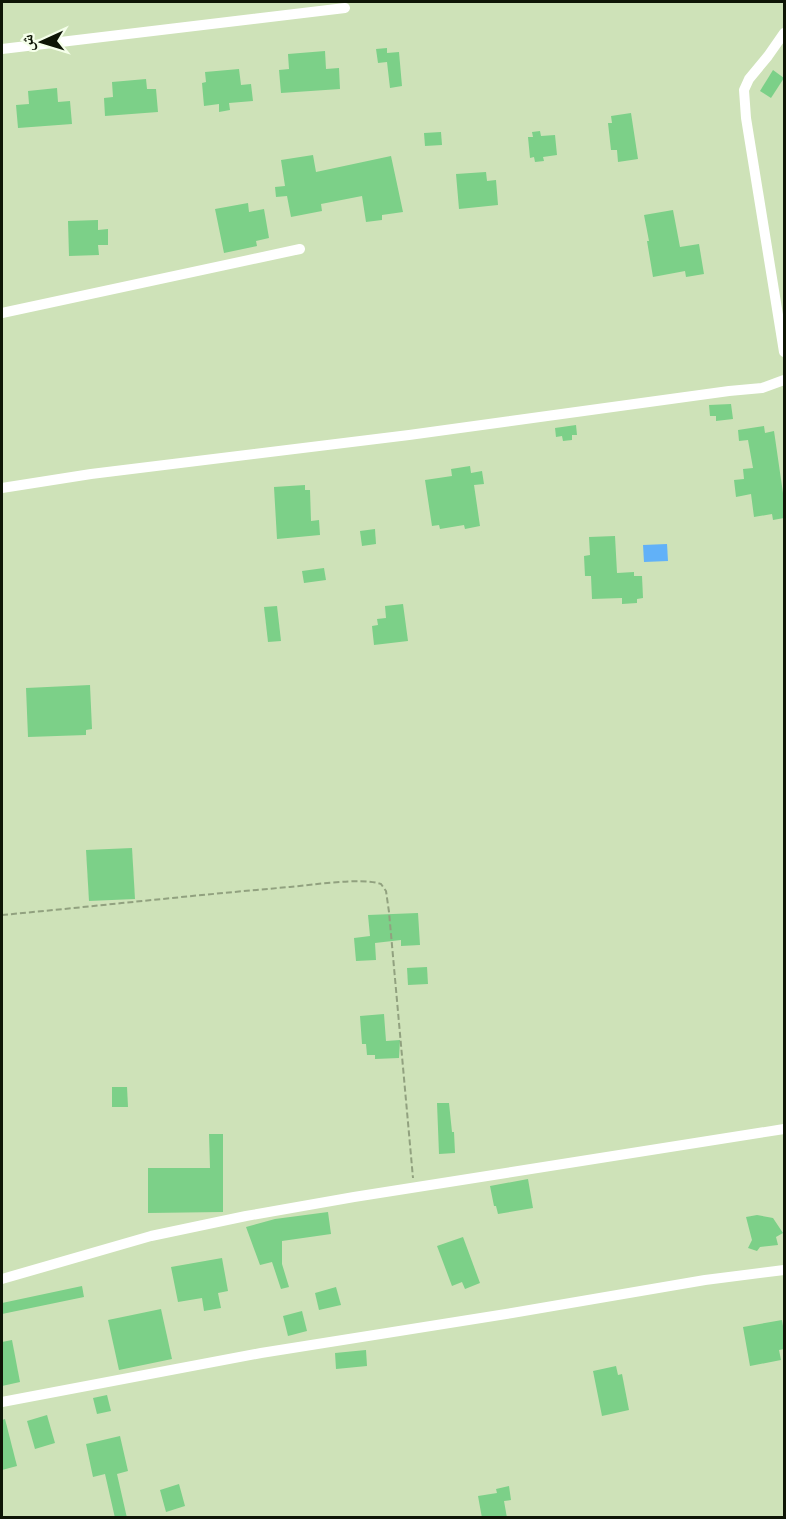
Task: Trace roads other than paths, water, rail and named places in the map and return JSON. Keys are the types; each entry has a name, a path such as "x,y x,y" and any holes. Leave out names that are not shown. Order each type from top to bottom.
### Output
{"street":[{"path":"2,49 345,8"},
{"path":"784,33 748,79 744,90 746,118 784,352"},
{"path":"2,313 300,249"},
{"path":"2,488 91,474 762,388 784,380"},
{"path":"2,1279 151,1236 311,1204 784,1129"},
{"path":"2,1402 261,1353 705,1280 784,1270"}],"water":[{"path":"667,544 668,561 644,562 643,545"}]}
